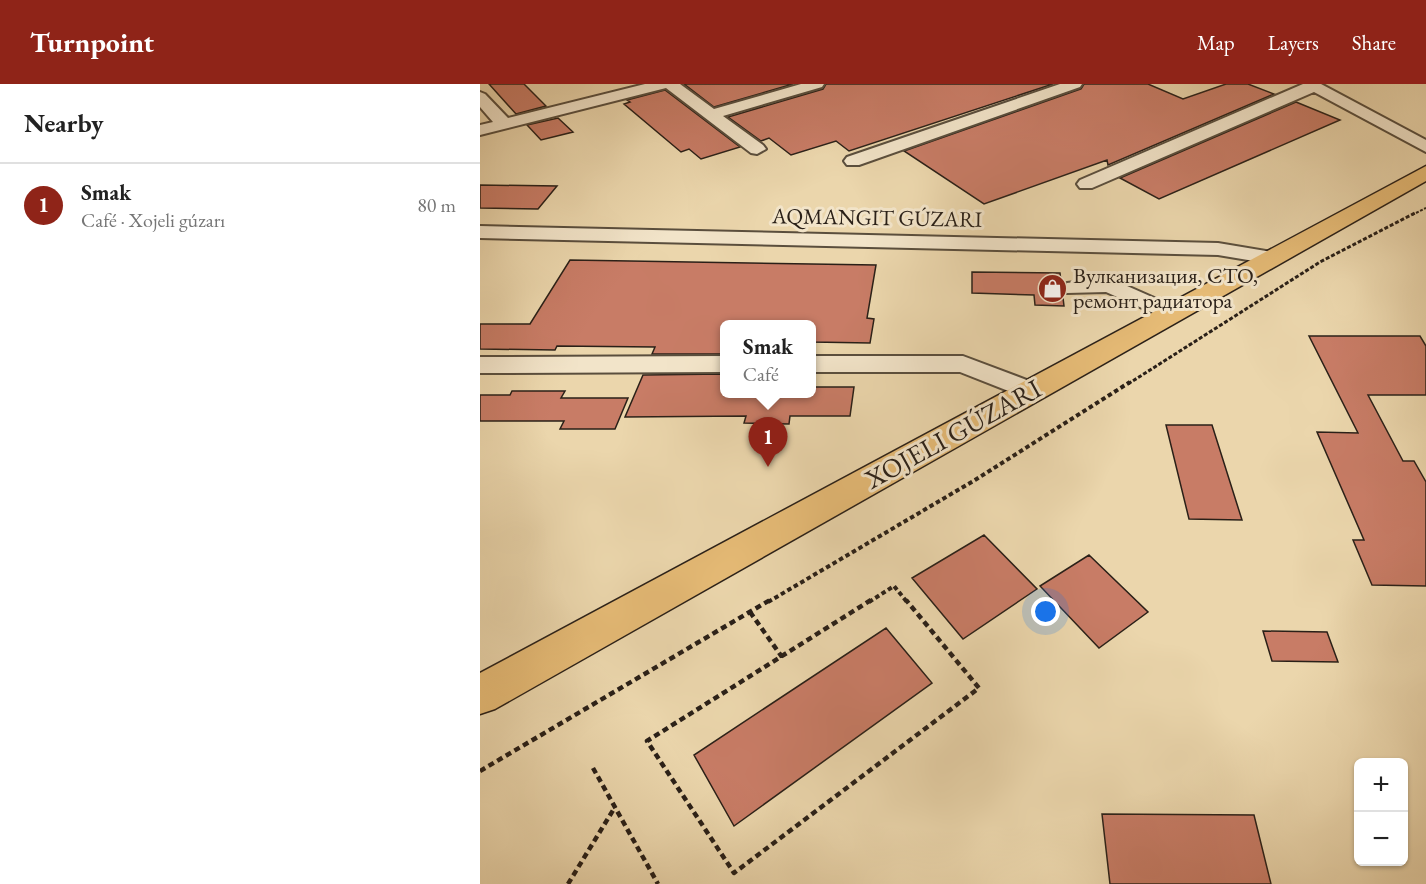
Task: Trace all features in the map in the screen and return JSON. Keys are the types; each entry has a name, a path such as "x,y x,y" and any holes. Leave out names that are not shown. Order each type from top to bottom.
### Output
{"main road":[{"path":"480,695 1426,172"}],"street":[{"path":"480,130 663,84"},
{"path":"670,84 757,149"},
{"path":"710,115 817,84"},
{"path":"853,161 1075,84"},
{"path":"1086,184 1312,85 1426,147"},
{"path":"480,97 504,124"},
{"path":"480,232 1218,249 1272,258"},
{"path":"1075,288 1109,285 1169,313"},
{"path":"480,365 720,364"},
{"path":"816,364 963,364 1031,391"}],"path":[{"path":"480,771 975,480 1320,262 1426,208"},
{"path":"894,586 980,688 734,873 647,741 782,657 894,586"},
{"path":"750,612 782,657"},
{"path":"593,768 658,884"},
{"path":"568,884 615,807"}],"building":[{"path":"489,84 524,84 546,106 516,114"},
{"path":"684,84 793,84 714,107"},
{"path":"826,84 1053,84 849,151 836,141 791,155 769,138 761,141 728,117 823,89"},
{"path":"1084,84 1148,84 1183,99 1226,84 1248,84 1274,94 1108,165 1107,160 984,204 904,151 1081,89"},
{"path":"665,90 740,147 701,159 689,149 681,152 624,104 630,102 627,100"},
{"path":"1296,102 1340,120 1159,199 1120,178"},
{"path":"558,118 573,132 541,140 527,125"},
{"path":"480,185 557,186 538,209 480,208"},
{"path":"570,260 876,265 867,318 874,319 870,343 816,342 816,320 720,320 720,354 652,354 655,347 557,346 555,350 480,349 480,324 530,324"},
{"path":"972,272 1060,273 1064,306 1035,305 1034,295 972,293"},
{"path":"1309,336 1420,336 1426,346 1426,395 1368,395 1403,461 1414,461 1426,482 1426,586 1372,585 1353,540 1364,540 1317,432 1358,433"},
{"path":"720,374 720,398 816,398 816,387 854,387 850,416 790,416 789,424 744,423 746,416 625,417 643,375"},
{"path":"512,391 565,391 561,398 628,398 615,429 560,429 564,421 480,421 480,395 510,395"},
{"path":"1166,425 1212,425 1242,520 1189,519"},
{"path":"984,535 1037,589 963,639 912,578"},
{"path":"1089,555 1148,612 1099,648 1040,586"},
{"path":"886,628 932,683 734,826 694,755"},
{"path":"1263,631 1327,632 1338,662 1272,661"},
{"path":"1102,814 1254,815 1271,884 1110,884"}],"place":[{"name":"Вулканизация, СТО, ремонт радиатора","path":"1052,288"},
{"name":"Smak","path":"768,467"}]}
